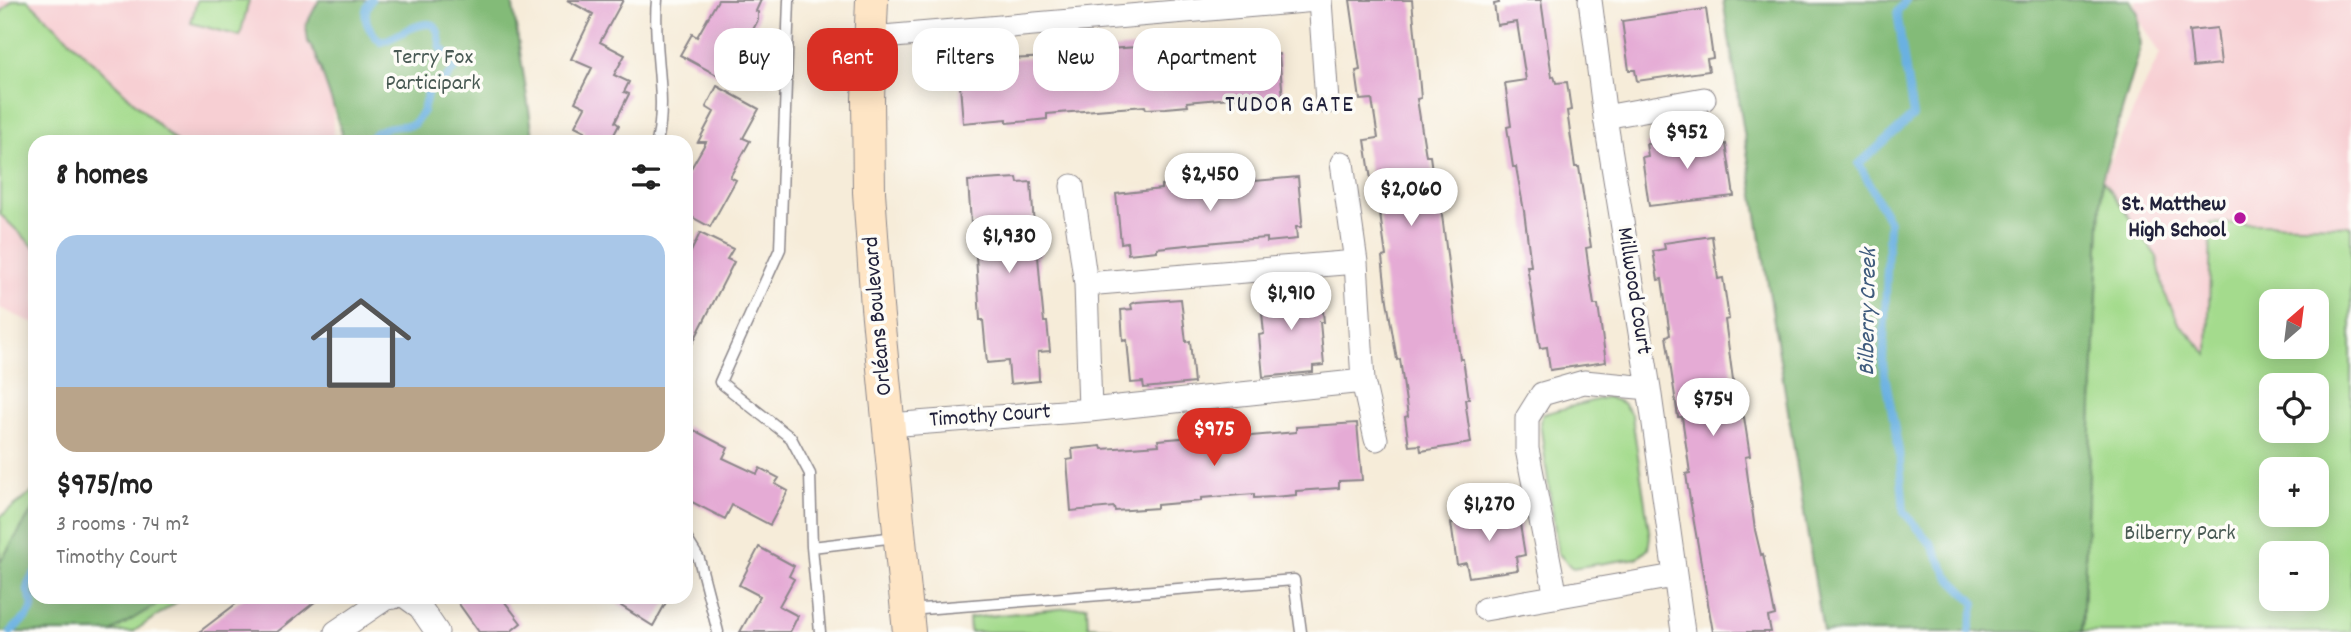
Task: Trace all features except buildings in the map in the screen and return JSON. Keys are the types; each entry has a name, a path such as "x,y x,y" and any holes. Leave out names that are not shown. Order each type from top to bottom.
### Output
{"main road":[{"name":"Orléans Boulevard","path":"871,28 872,0"},
{"name":"Orléans Boulevard","path":"868,91 869,192 877,307 907,621"}],"street":[{"path":"898,34 1085,10 1318,0 1327,102"},
{"name":"Millwood Court","path":"1590,0 1605,117 1649,388 1683,632"},
{"path":"1605,117 1704,99"},
{"path":"1342,163 1356,262 1363,381 1376,439"},
{"path":"1072,186 1086,284 1090,410"},
{"path":"1086,284 1356,262"},
{"name":"Timothy Court","path":"890,425 1090,410 1363,381"},
{"path":"1556,597 1527,449 1527,418 1542,394 1584,382 1649,388"},
{"path":"1485,609 1674,576"},
{"path":"336,632 377,604"},
{"path":"416,604 437,632"}],"lane":[{"path":"657,0 654,23 662,120 659,135"},
{"path":"789,0 780,249 720,382 791,438 810,474 812,547 820,632"},
{"path":"812,547 900,537"},
{"path":"693,549 699,559 718,632"},
{"path":"907,621 1294,580 1301,632"}],"shaded area":[{"path":"0,0 333,0 333,135 28,135 28,321 0,308"},
{"name":"St. Matthew High School","path":"2135,0 2351,0 2351,381 2329,384 2329,373 2259,373 2259,380 2215,362 2179,323 2164,292 2157,257 2102,179 2160,53 2136,14"}],"green space":[{"path":"13,0 28,0 169,135 28,135 28,241 0,214 0,13"},
{"path":"197,0 249,0 240,36 191,23"},
{"name":"Terry Fox Participark","path":"319,0 512,0 533,135 342,135 316,55 308,42 306,25"},
{"path":"1723,0 2130,0 2138,13 2140,50 2102,179 2082,632 1823,632"},
{"name":"Bilberry Park","path":"2102,179 2157,257 2164,292 2179,323 2208,355 2211,223 2351,226 2351,632 2082,632"},
{"path":"1607,397 1623,403 1632,416 1650,537 1648,549 1638,558 1572,568 1558,553 1540,422 1543,414"},
{"path":"28,495 28,604 174,604 133,632 0,632 0,517"},
{"path":"28,517 28,604 157,604 111,632 0,632 0,562"},
{"path":"1087,606 1088,626 1111,628 1111,632 970,632 969,618"}],"waterway":[{"path":"371,0 367,6 367,23 381,42 421,25 434,25 441,48 458,64 443,83 429,86 423,111 413,125 381,130 373,135"},
{"name":"Bilberry Creek","path":"1906,0 1897,12 1913,116 1859,164 1889,221 1883,364 1899,451 1904,512 1932,545 1948,576 1975,603 1969,632"},
{"path":"11,632 31,611 32,604"}],"place":[{"name":"St. Matthew High School","path":"2240,218"}],"district":[{"name":"TUDOR GATE","path":"1290,106"}]}
